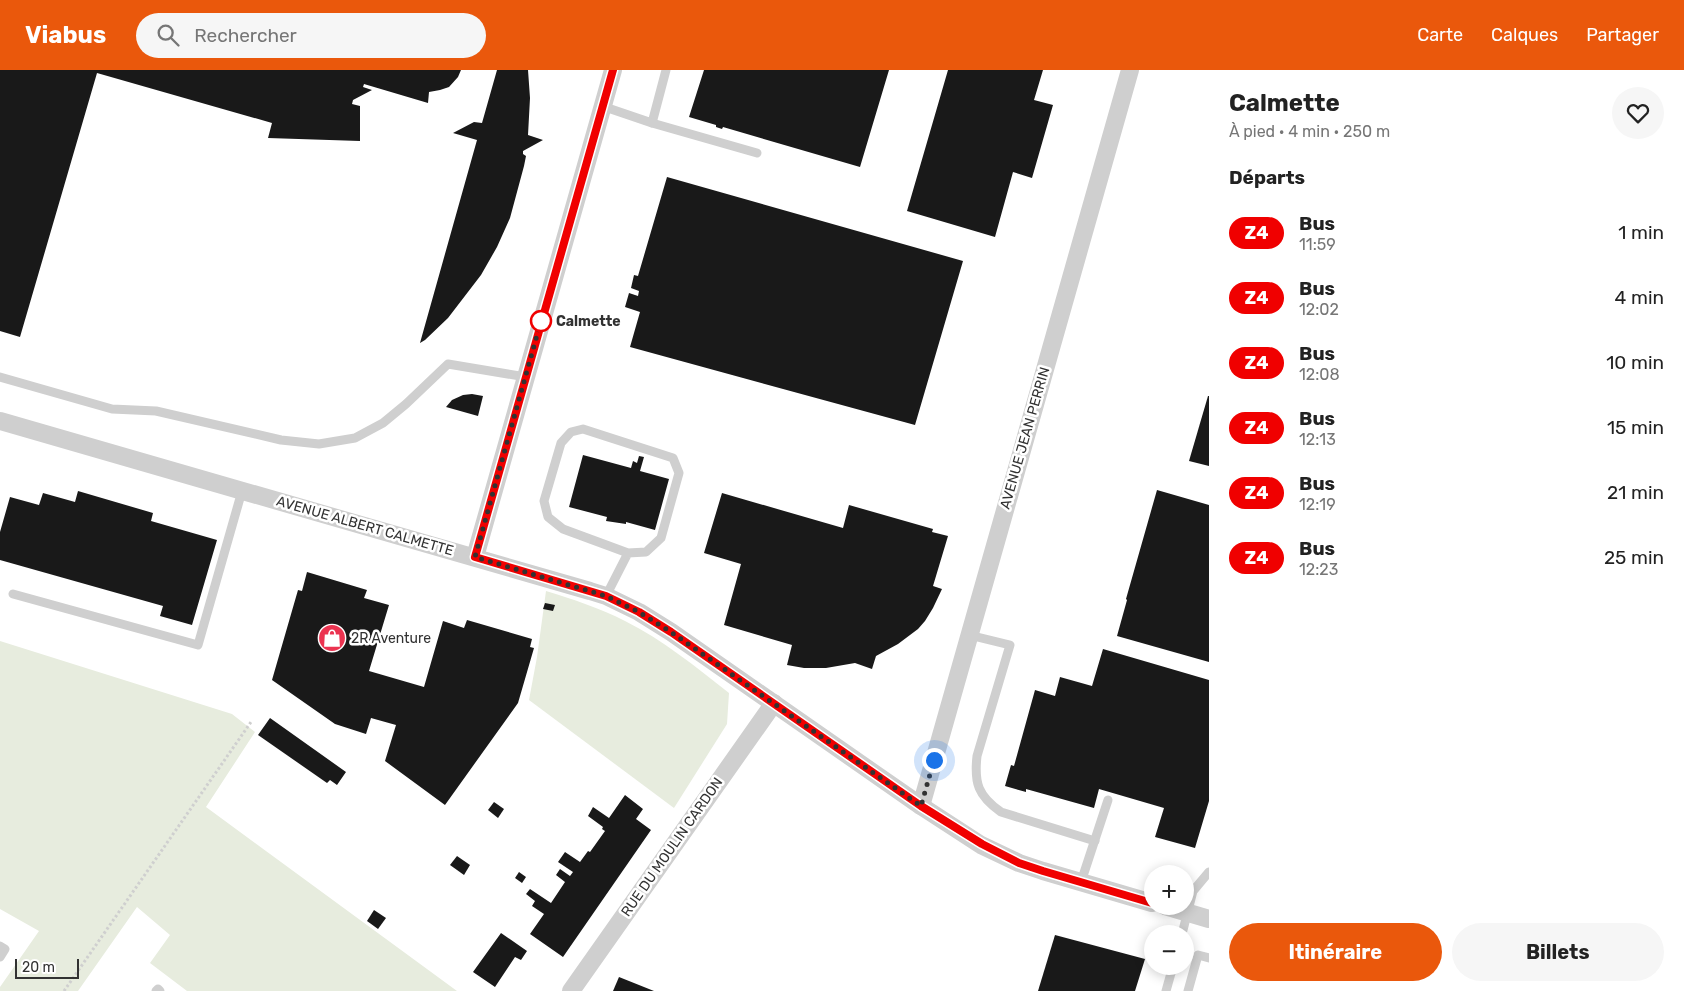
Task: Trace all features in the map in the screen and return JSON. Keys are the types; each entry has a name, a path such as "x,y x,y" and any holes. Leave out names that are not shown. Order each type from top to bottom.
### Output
{"street":[{"path":"475,557 613,70"},
{"name":"AVENUE JEAN PERRIN","path":"921,806 1130,70"},
{"name":"AVENUE ALBERT CALMETTE","path":"0,421 606,596 639,612 671,632 964,834 1003,855 1043,871 1144,901"},
{"name":"RUE DU MOULIN CARDON","path":"571,991 774,704"},
{"path":"1194,915 1209,919"}],"lane":[{"path":"652,123 666,70"},
{"path":"602,106 652,123 757,153"},
{"path":"0,377 112,409 122,411 156,411 281,440 319,444 354,438 383,423 448,364 526,377"},
{"path":"584,429 673,458 679,473 661,538 646,552 628,553 563,529 548,517 544,500 561,443 571,432 584,429"},
{"path":"13,594 198,645 242,491"},
{"path":"606,596 628,553"},
{"path":"969,635 1010,645 977,756 977,785 983,797 989,804 1001,812 1095,841"},
{"path":"1081,882 1108,800"},
{"path":"1194,890 1209,872"},
{"path":"0,946 5,949 0,957"},
{"path":"1188,991 1198,955 1209,958"},
{"path":"1166,991 1170,975"},
{"path":"156,991 158,989 160,991"}],"path":[{"path":"64,991 251,722"}],"shaded area":[{"path":"546,591 596,608 639,628 679,654 729,693 727,724 674,808 529,700"},
{"path":"0,641 232,714 255,732 206,807 457,991 187,991 150,963 170,935 137,907 78,991 0,991 0,987 39,931 0,909"}],"building":[{"path":"0,70 461,70 458,77 449,87 429,92 428,103 364,84 363,87 372,90 353,100 352,104 360,106 360,141 268,138 272,123 97,73 20,337 0,331"},
{"path":"497,70 528,70 530,98 528,135 543,140 523,151 523,154 526,156 510,218 497,247 481,275 448,318 420,343 477,140 453,133 474,122 482,123"},
{"path":"704,70 889,70 860,167 723,127 722,129 716,127 716,125 689,117"},
{"path":"948,70 1043,70 1034,100 1053,105 1032,178 1013,172 995,237 907,211"},
{"path":"667,177 963,261 915,425 630,347 640,312 625,307 629,293 638,296 639,291 631,288 634,275 638,276"},
{"path":"463,395 483,396 478,416 446,407 452,400"},
{"path":"1209,396 1209,466 1189,461"},
{"path":"583,455 631,468 633,461 637,463 639,456 644,457 640,471 669,479 655,530 626,522 626,524 606,521 607,517 569,507"},
{"path":"1157,490 1209,505 1209,662 1117,636"},
{"path":"78,491 153,513 151,521 217,540 192,625 160,616 163,606 0,560 0,532 10,497 39,505 43,493 75,502"},
{"path":"722,493 843,528 849,505 933,529 932,532 948,536 933,586 942,589 933,608 918,629 898,644 876,656 872,669 855,663 826,668 804,668 787,665 792,645 724,625 741,564 704,553"},
{"path":"307,572 367,590 364,598 389,605 369,671 424,687 443,621 464,628 467,620 532,639 530,647 534,648 518,703 445,805 385,761 396,725 371,718 366,734 335,724 272,680 298,590 302,591"},
{"path":"545,603 555,605 553,611 543,609"},
{"path":"1103,649 1209,680 1209,801 1195,848 1155,837 1164,808 1099,789 1094,808 1026,789 1026,792 1005,786 1011,765 1014,766 1035,690 1055,696 1060,677 1092,686"},
{"path":"270,718 346,772 337,785 330,780 327,783 258,735"},
{"path":"625,795 643,809 636,819 651,830 563,957 530,934 544,914 532,906 535,901 526,894 530,889 551,903 565,882 556,875 560,869 570,876 573,872 558,862 565,852 580,862 588,851 590,852 605,831 602,829 603,827 588,816 593,807 609,818"},
{"path":"494,802 504,809 498,818 488,810"},
{"path":"457,856 470,865 464,875 450,865"},
{"path":"519,872 526,877 522,883 515,878"},
{"path":"374,910 386,918 378,929 367,921"},
{"path":"501,933 527,951 521,960 515,957 495,987 473,972"},
{"path":"1055,935 1144,959 1135,991 1038,991"},
{"path":"619,977 654,991 613,991"}],"bus line":[{"name":"Z4","path":"613,70 475,557 606,596 639,612 671,632 964,834 1019,863 1144,901"}],"place":[{"name":"Calmette","path":"541,321"},
{"name":"2R Aventure","path":"332,638"}],"route":[{"path":"541,321 475,557 606,596 639,612 671,632 921,806 934,760"}]}
